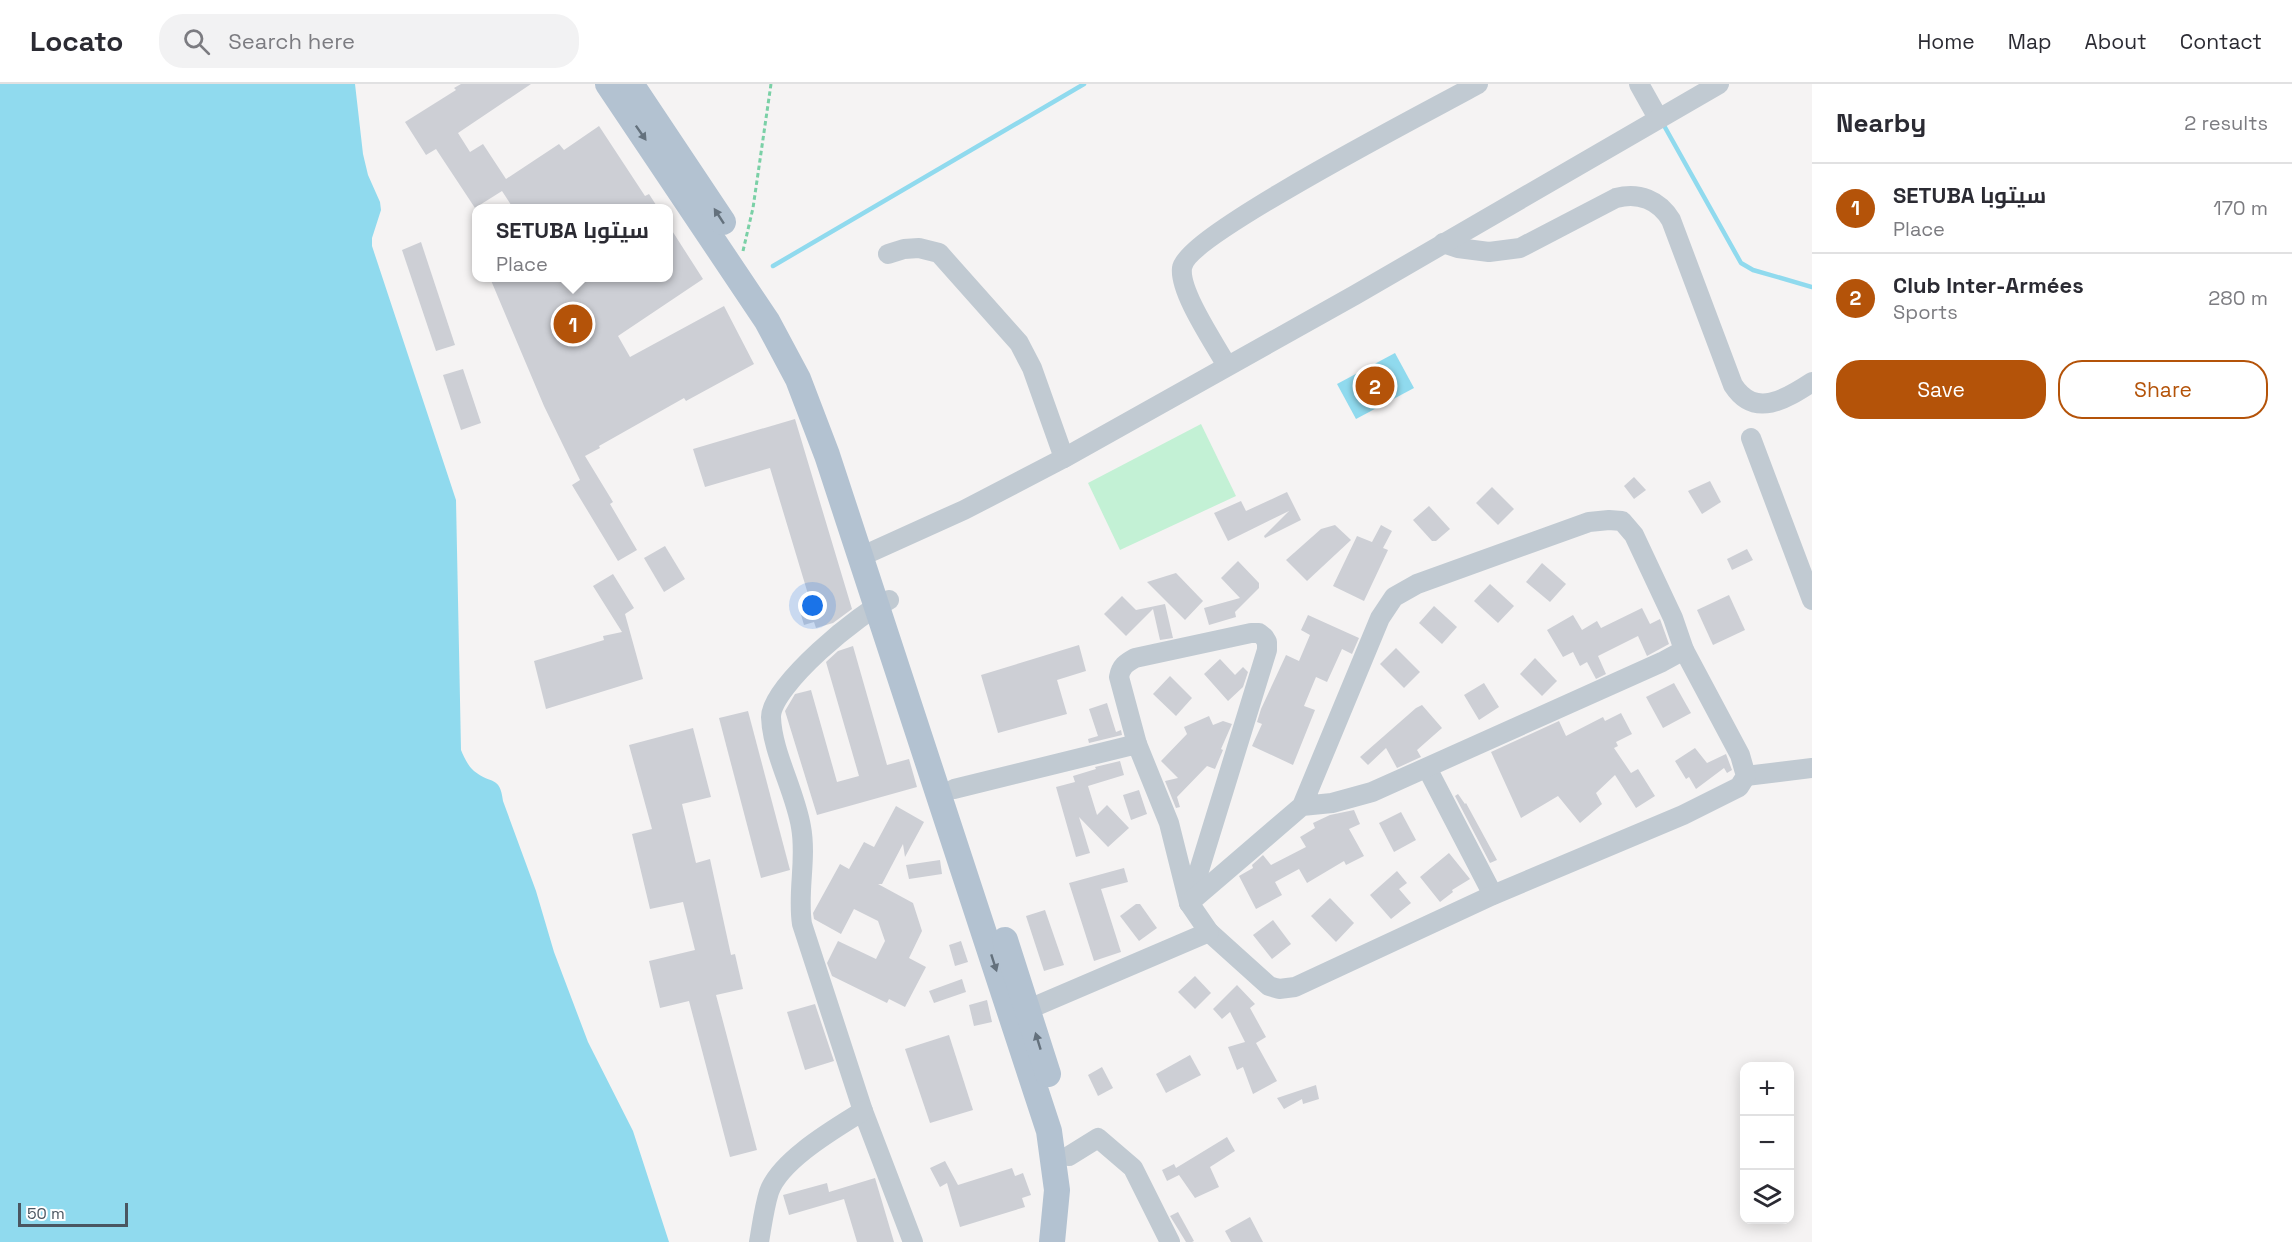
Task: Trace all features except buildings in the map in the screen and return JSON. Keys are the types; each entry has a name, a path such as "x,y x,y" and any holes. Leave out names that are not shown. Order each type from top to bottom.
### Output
{"main road":[{"path":"608,84 767,321 793,369 867,554"},
{"path":"631,84 743,252 779,313 810,371 840,448 867,554 883,603 953,804 1029,1009 1064,1125 1069,1156 1072,1212 1069,1242"},
{"path":"953,804 1049,1131 1057,1190 1052,1242"}],"street":[{"path":"1227,366 1184,287 1182,268 1184,260 1209,238 1304,179 1478,84"},
{"path":"1640,84 1658,118"},
{"path":"867,554 964,510 1064,458 1719,84"},
{"path":"1443,243 1458,248 1489,252 1520,248 1616,198 1630,196 1646,198 1661,207 1671,220 1737,392 1757,404 1772,404 1796,393 1812,382"},
{"path":"888,254 903,249 919,248 939,253 1019,343 1032,368 1064,458"},
{"path":"1751,438 1812,600"},
{"path":"1189,903 1302,806 1380,618 1394,597 1417,584 1588,522 1609,519 1622,521 1634,535 1673,618 1684,650 1740,755 1746,776"},
{"path":"883,603 822,649 785,686 776,701 771,716 779,759 794,795 802,830 799,905 802,924 863,1111 913,1242"},
{"path":"1189,903 1261,672 1267,642 1258,633 1251,633 1135,658 1126,663 1119,676 1137,744 1169,823 1189,903 1209,932 1269,986 1279,989 1287,989 1493,895 1683,815 1738,787 1746,776 1812,768"},
{"path":"1302,806 1332,803 1372,792 1662,662 1684,650"},
{"path":"953,804 1137,744"},
{"path":"1427,768 1493,895"},
{"path":"1029,1009 1209,932"},
{"path":"759,1242 770,1190 780,1174 814,1142 863,1111"},
{"path":"1069,1156 1098,1138 1133,1168 1170,1242"}],"path":[{"path":"743,252 753,208 771,84"}],"green space":[{"path":"1201,424 1236,496 1120,550 1088,483"}],"water":[{"path":"0,84 355,84 363,154 381,210 372,238 372,246 456,500 461,750 472,769 500,787 536,891 554,952 588,1042 633,1131 669,1242 0,1242"},
{"path":"1395,353 1414,388 1356,419 1337,384"}],"waterway":[{"path":"773,266 1084,84"},
{"path":"1662,122 1741,263 1753,270 1812,287"}],"place":[{"name":"SETUBA سيتوبا","path":"573,324"},
{"name":"Club Inter-Armées","path":"1375,386"}]}
